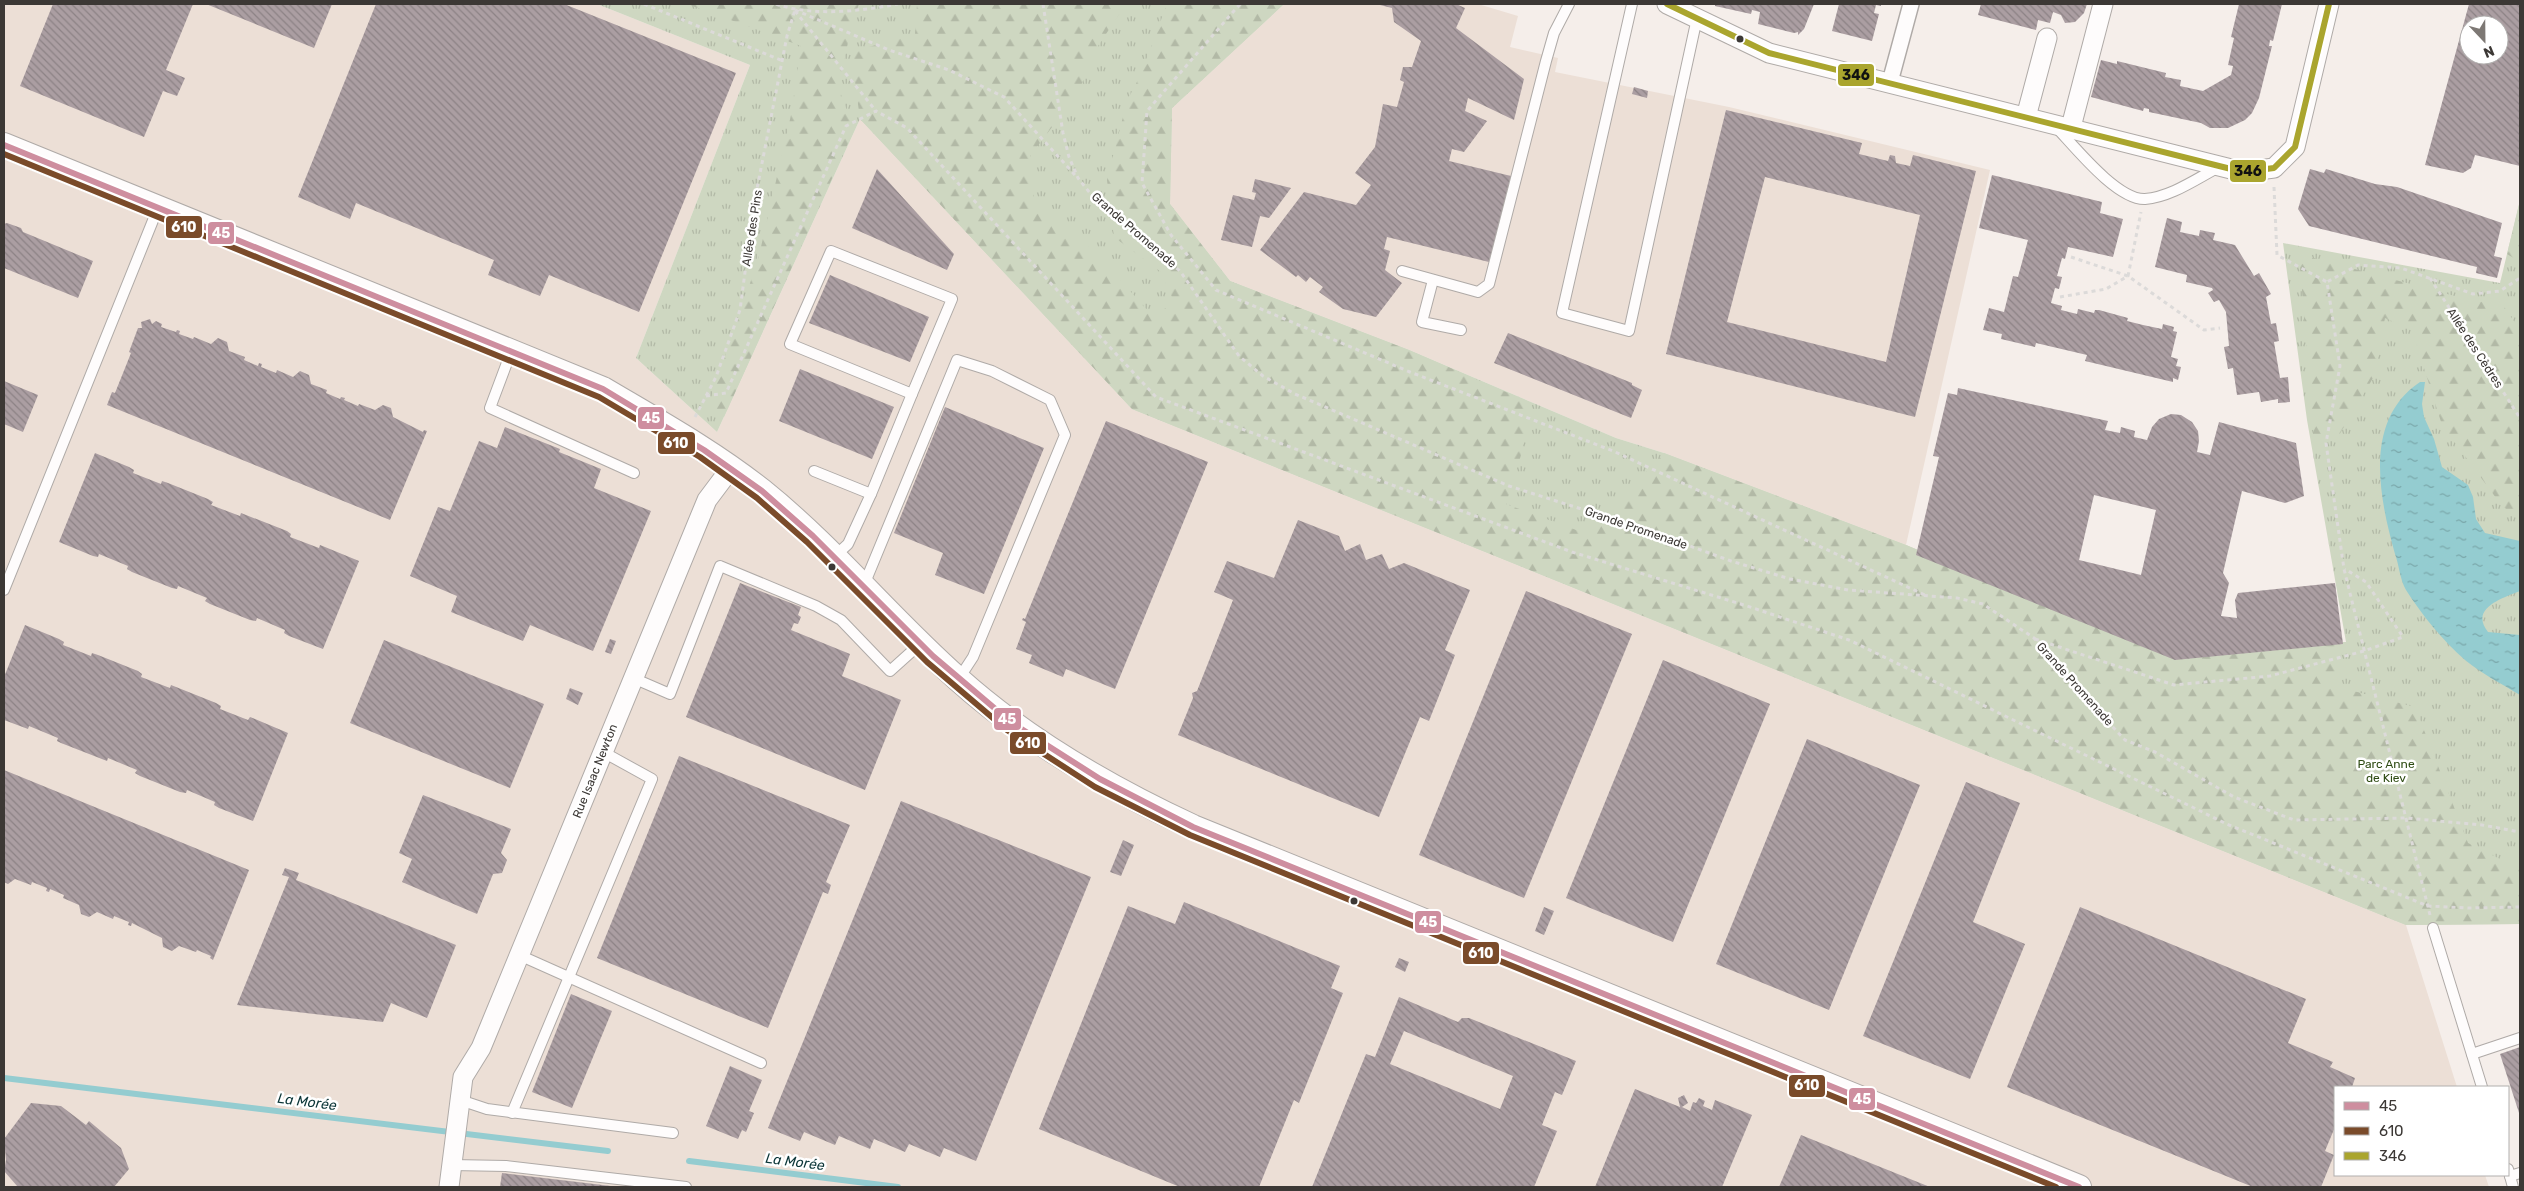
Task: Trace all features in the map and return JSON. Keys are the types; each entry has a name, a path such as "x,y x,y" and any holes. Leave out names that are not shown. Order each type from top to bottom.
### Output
{"street":[{"path":"1667,4 1768,53 1890,82 2243,172 2274,168 2295,147 2329,4"},
{"path":"1890,82 1911,4"},
{"path":"2062,126 2103,4"},
{"path":"2026,117 2048,38"},
{"path":"4,145 603,389 731,468 790,514 835,556 920,644 958,680 995,711 1118,791 1193,827 2079,1187"},
{"name":"Rue Isaac Newton","path":"459,1109 463,1077 481,1048 706,500 731,468"},
{"path":"449,1187 459,1109"}],"lane":[{"path":"1402,271 1478,292 1489,284 1546,61 1554,34 1569,4"},
{"path":"1632,4 1562,313 1629,331 1698,18"},
{"path":"2062,126 2111,186 2143,199 2171,193 2220,166"},
{"path":"4,590 158,208"},
{"path":"835,556 848,544 871,494 952,299 831,251 790,344 912,394"},
{"path":"1433,280 1422,322 1461,330"},
{"path":"511,352 490,408 634,473"},
{"path":"864,585 957,360 992,371 1050,400 1065,435 973,657 958,680"},
{"path":"814,471 871,494"},
{"path":"633,678 670,694 720,566 816,606 841,620 890,671 920,644"},
{"path":"512,1112 652,779 603,752"},
{"path":"2433,928 2482,1086"},
{"path":"519,955 761,1063"},
{"path":"2472,1054 2520,1038"},
{"path":"459,1109 487,1109 673,1133"},
{"path":"453,1158 686,1187"},
{"path":"2513,1173 2513,1187"}],"path":[{"path":"644,4 783,61"},
{"path":"776,4 795,10 889,50 950,70 1004,97 1078,178"},
{"path":"795,10 866,10 898,4"},
{"name":"Grande Promenade","path":"1043,4 1063,133 1069,157 1078,178 1094,198 1180,271 1239,356 1263,376 1294,394 1509,486 1635,526 1730,561 1790,579 1848,590 1957,598 1983,604 2034,638 2079,691 2125,740 2155,752 2234,797 2294,820 2406,818 2482,825 2520,832"},
{"path":"1240,4 1147,111 1142,183 1170,235 1216,290 1410,372 1613,451 1928,596"},
{"path":"795,10 876,111 907,128 1156,397 1572,552 1747,606 1849,640 2230,825 2428,906 2468,908 2520,907"},
{"name":"Allée des Pins","path":"684,438 716,377 740,310 754,204 795,10"},
{"path":"706,396 726,392 846,126 876,111"},
{"path":"2274,168 2277,255 2327,282"},
{"path":"2060,297 2106,289 2128,276 2143,199"},
{"path":"2071,257 2128,276 2204,330 2220,328"},
{"path":"2327,282 2358,265 2401,268 2474,294 2500,291 2520,278"},
{"name":"Allée des Cèdres","path":"2430,278 2520,418"},
{"path":"2327,282 2340,366 2326,443 2344,568 2433,928"},
{"path":"2034,638 2174,685 2270,676 2364,651 2403,637 2366,582 2344,568"}],"shaded area":[{"path":"4,4 597,4 750,65 636,358 717,432 860,119 1132,409 2406,925 2457,1086 2334,1086 2334,1176 2485,1176 2489,1187 4,1187"},
{"path":"1284,4 1478,4 1518,16 1510,47 1558,58 1555,72 1729,107 1990,170 1906,545 1664,453 1616,438 1409,350 1230,281 1170,204 1172,108"}],"green space":[{"name":"Parc Anne de Kiev","path":"597,4 1284,4 1172,108 1170,204 1230,281 1409,350 1616,438 1664,453 1906,545 2175,657 2346,642 2307,420 2283,243 2500,283 2520,200 2520,924 2406,925 1132,409 860,119 717,432 636,358 750,65"},
{"path":"687,4 859,4 853,21 838,86 854,130 724,417 708,406 758,260 791,115 801,46"},
{"name":"Parc Anne de Kiev","path":"917,4 1126,4 1096,49 1078,93 1030,156 1034,198 1103,260 1153,317 1174,302 1161,272 1114,237 1107,180 1127,101 1140,76 1167,4 1284,4 1172,108 1170,204 1230,281 1409,350 1531,403 1521,455 1506,504 1587,534 1664,453 1906,545 2175,657 2346,642 2330,685 2415,707 2468,843 2520,869 2520,924 2406,925 1132,409 860,119 851,52 915,34"},
{"path":"2520,201 2520,262 2507,254"},
{"path":"2299,254 2477,302 2500,301 2520,330 2520,519 2502,506 2442,425 2412,330 2385,318 2373,378 2338,437 2314,436"}],"water":[{"path":"2420,382 2425,382 2422,404 2424,417 2434,439 2442,467 2468,485 2473,497 2476,519 2485,533 2520,541 2520,591 2490,605 2485,610 2483,624 2488,632 2520,635 2520,695 2478,670 2457,653 2426,618 2402,582 2384,508 2380,461 2383,438 2390,417 2402,398"}],"building":[{"path":"53,4 193,4 166,70 185,78 177,96 163,91 144,137 20,86"},
{"path":"206,4 332,4 314,48"},
{"path":"376,4 564,4 736,73 639,312 549,275 540,296 488,275 494,260 356,203 350,219 298,197"},
{"path":"1376,4 1456,4 1465,8 1456,28 1524,79 1514,120 1468,98 1465,111 1487,121 1464,152 1452,149 1449,161 1511,176 1489,262 1387,237 1384,249 1390,251 1385,270 1402,283 1376,317 1343,309 1319,292 1323,287 1310,277 1306,282 1298,275 1296,277 1260,250 1304,192 1356,205 1371,185 1355,173 1375,147 1383,104 1397,107 1404,82 1400,80 1403,67 1412,67 1421,41 1394,22 1392,8"},
{"path":"1715,4 1814,4 1804,29 1798,35 1798,32 1794,33 1758,24 1760,12 1752,10 1751,14 1715,6"},
{"path":"1839,4 1881,4 1881,6 1876,5 1874,13 1879,14 1872,41 1832,31"},
{"path":"1981,4 2087,4 2084,13 2075,22 2065,23 2061,15 2053,12 2050,23 2038,20 2036,30 1978,15"},
{"path":"2239,4 2282,4 2273,41 2270,40 2269,46 2272,46 2259,98 2252,113 2245,120 2228,128 2210,128 2201,123 2149,112 2149,109 2144,108 2143,111 2091,97 2101,60 2117,64 2117,61 2166,73 2165,77 2181,80 2180,86 2203,91 2231,75 2233,66 2228,65 2234,38 2231,37"},
{"path":"2469,4 2520,4 2520,166 2475,155 2471,168 2463,173 2425,165 2459,41 2459,65 2509,65 2509,15 2466,15"},
{"path":"1634,87 1648,91 1647,98 1632,94"},
{"path":"1726,110 1862,143 1859,154 1888,161 1890,155 1895,156 1896,163 1910,166 1913,155 1976,171 1915,417 1666,354","holes":["1765,177 1920,215 1886,362 1727,322"]},
{"path":"877,169 954,254 947,270 852,228"},
{"path":"2310,169 2324,173 2326,169 2375,184 2397,187 2502,223 2494,256 2502,258 2497,278 2476,273 2477,267 2309,226 2298,209"},
{"path":"1992,175 2102,202 2100,213 2123,219 2113,257 2068,247 2065,259 2062,258 2057,276 2062,277 2059,289 2055,288 2051,303 2062,306 2061,310 2077,314 2078,309 2094,313 2095,310 2099,310 2128,318 2127,321 2143,325 2162,329 2163,324 2174,327 2173,331 2177,332 2171,357 2178,359 2176,366 2181,367 2178,380 2173,378 2173,382 2085,361 2087,355 2036,343 2035,347 2001,339 2002,334 1983,330 1989,308 2004,312 2013,276 2018,277 2028,240 1979,228"},
{"path":"1255,179 1291,188 1269,218 1260,216 1252,247 1221,240 1233,195 1254,200 1256,193 1252,192"},
{"path":"2167,218 2182,222 2180,232 2199,236 2200,230 2215,233 2213,240 2235,245 2254,276 2259,273 2271,294 2266,297 2271,324 2276,323 2279,341 2274,342 2280,378 2288,377 2290,402 2278,403 2278,399 2261,402 2259,392 2237,395 2233,368 2228,369 2224,347 2229,346 2226,312 2219,300 2214,302 2208,293 2213,290 2212,288 2186,282 2187,275 2155,267"},
{"path":"7,223 21,228 23,232 93,261 78,298 4,268 4,224"},
{"path":"830,275 929,317 910,362 809,323"},
{"path":"150,319 152,324 156,321 162,324 161,327 176,332 177,330 180,331 179,334 193,339 194,337 211,344 218,338 227,342 229,351 245,357 244,360 258,366 259,363 262,364 261,367 276,373 277,370 293,377 300,371 309,375 311,384 327,390 326,393 340,399 341,397 345,398 344,400 358,406 359,404 375,410 383,405 391,408 393,417 423,432 424,430 427,431 390,520 107,405 112,392 115,393 131,353 129,352 138,328 142,328 141,322"},
{"path":"1508,333 1632,383 1632,385 1642,390 1631,418 1494,363"},
{"path":"800,369 894,407 872,459 779,421"},
{"path":"4,381 38,395 23,432 4,424"},
{"path":"1958,388 2108,421 2105,430 2120,433 2121,427 2135,431 2134,437 2147,440 2152,427 2159,419 2171,414 2181,415 2192,422 2198,431 2197,452 2210,455 2219,422 2296,443 2304,496 2285,503 2242,491 2223,573 2229,583 2221,616 2237,618 2235,600 2238,593 2335,583 2343,644 2175,660 1916,555 1939,457 1933,456 1948,393 1957,395","holes":["2094,495 2156,510 2141,575 2079,560"]},
{"path":"945,407 1044,448 984,594 935,575 943,553 894,533"},
{"path":"1106,421 1208,462 1115,689 1066,669 1063,677 1029,663 1032,655 1016,649 1026,622 1022,620 1023,618 1025,619"},
{"path":"505,427 560,449 559,452 601,469 594,488 651,511 593,651 530,625 523,641 451,612 457,596 410,576 438,507 450,511 479,441 497,448"},
{"path":"95,453 129,467 134,470 133,473 161,484 162,481 168,483 208,499 213,502 211,505 240,516 241,513 287,531 291,534 290,537 319,548 320,545 359,561 323,649 289,636 284,633 285,630 257,618 256,621 250,620 210,604 205,601 207,598 178,586 177,589 172,588 132,572 127,569 128,566 99,554 98,557 93,556 59,542"},
{"path":"1298,520 1339,536 1345,551 1360,544 1366,560 1382,554 1389,569 1404,563 1470,590 1445,650 1455,655 1429,721 1420,717 1379,817 1178,735 1193,698 1192,693 1197,691 1233,600 1214,592 1227,561 1274,578"},
{"path":"740,583 801,607 798,615 801,617 798,624 794,623 791,630 850,654 842,676 901,700 865,790 686,717"},
{"path":"1526,591 1632,634 1524,898 1419,855"},
{"path":"25,625 59,639 64,642 63,645 91,656 92,653 98,655 138,671 142,674 141,677 170,688 171,685 216,703 221,706 220,709 248,720 250,717 288,733 253,821 219,808 214,805 215,802 187,790 186,793 180,792 140,776 135,773 137,770 108,758 107,761 61,743 57,741 58,738 29,726 28,729 4,720 4,677"},
{"path":"610,639 616,641 611,654 605,652"},
{"path":"384,640 544,704 510,788 350,723"},
{"path":"1663,660 1770,704 1673,942 1566,898"},
{"path":"570,688 583,693 578,705 566,699"},
{"path":"1807,739 1920,785 1829,1010 1716,964"},
{"path":"679,756 850,825 826,882 831,885 828,894 823,892 768,1028 597,958"},
{"path":"4,770 249,870 213,960 210,958 211,956 197,950 196,952 179,946 172,951 163,947 162,938 132,923 131,926 128,925 129,922 114,916 113,919 97,912 89,917 81,914 79,905 63,898 64,895 50,889 49,892 46,891 47,888 32,882 31,885 15,879 8,884 4,882"},
{"path":"1966,782 2020,803 1973,922 2025,944 1970,1079 1863,1036"},
{"path":"423,795 511,829 501,853 507,860 502,873 493,874 477,914 402,882 412,859 399,853"},
{"path":"901,801 1091,877 976,1161 944,1148 940,1157 909,1144 905,1152 874,1139 870,1149 839,1136 835,1145 804,1132 800,1141 768,1128"},
{"path":"1123,840 1134,845 1121,876 1110,872"},
{"path":"285,868 299,873 296,880 456,945 427,1018 391,1003 383,1022 237,1005 289,877 282,875"},
{"path":"1184,902 1340,966 1331,988 1343,993 1299,1103 1294,1100 1259,1187 1180,1187 1039,1129 1128,906 1175,924"},
{"path":"1544,907 1554,911 1544,935 1535,931"},
{"path":"2080,907 2306,999 2288,1043 2333,1062 2330,1067 2355,1078 2352,1086 2334,1086 2334,1129 2325,1151 2334,1155 2321,1187 2253,1187 2007,1087"},
{"path":"1399,958 1409,962 1405,972 1395,967"},
{"path":"571,994 612,1011 572,1108 532,1092"},
{"path":"1399,997 1458,1022 1462,1018 1469,1018 1576,1061 1562,1095 1555,1092 1542,1125 1557,1131 1534,1187 1312,1187 1366,1054 1375,1057","holes":["1404,1031 1513,1076 1500,1109 1390,1064"]},
{"path":"2520,1047 2520,1116 2500,1054"},
{"path":"730,1066 762,1080 749,1111 754,1113 746,1132 742,1130 738,1139 706,1126"},
{"path":"1635,1089 1680,1107 1678,1098 1684,1095 1688,1103 1682,1107 1690,1111 1693,1102 1696,1103 1699,1098 1705,1101 1703,1106 1712,1110 1715,1100 1752,1115 1722,1187 1595,1187"},
{"path":"31,1103 61,1106 86,1125 89,1121 121,1148 129,1169 114,1187 18,1187 4,1171 6,1160 4,1139"},
{"path":"1801,1135 1930,1187 1779,1187"},
{"path":"502,1173 611,1186 611,1187 500,1187"}],"waterway":[{"name":"La Morée","path":"4,1078 608,1151"},
{"name":"La Morée","path":"689,1161 898,1187"}],"transit line":[{"name":"346","path":"1667,4 1769,53 2243,172 2274,168 2295,147 2329,4"},
{"name":"45","path":"4,145 603,389 704,450 762,491 813,536 933,656 1012,723 1100,779 1193,827 2079,1187"},
{"name":"610","path":"4,154 599,397 700,457 757,498 807,542 927,662 1007,730 1095,787 1190,835 2056,1187"}]}
